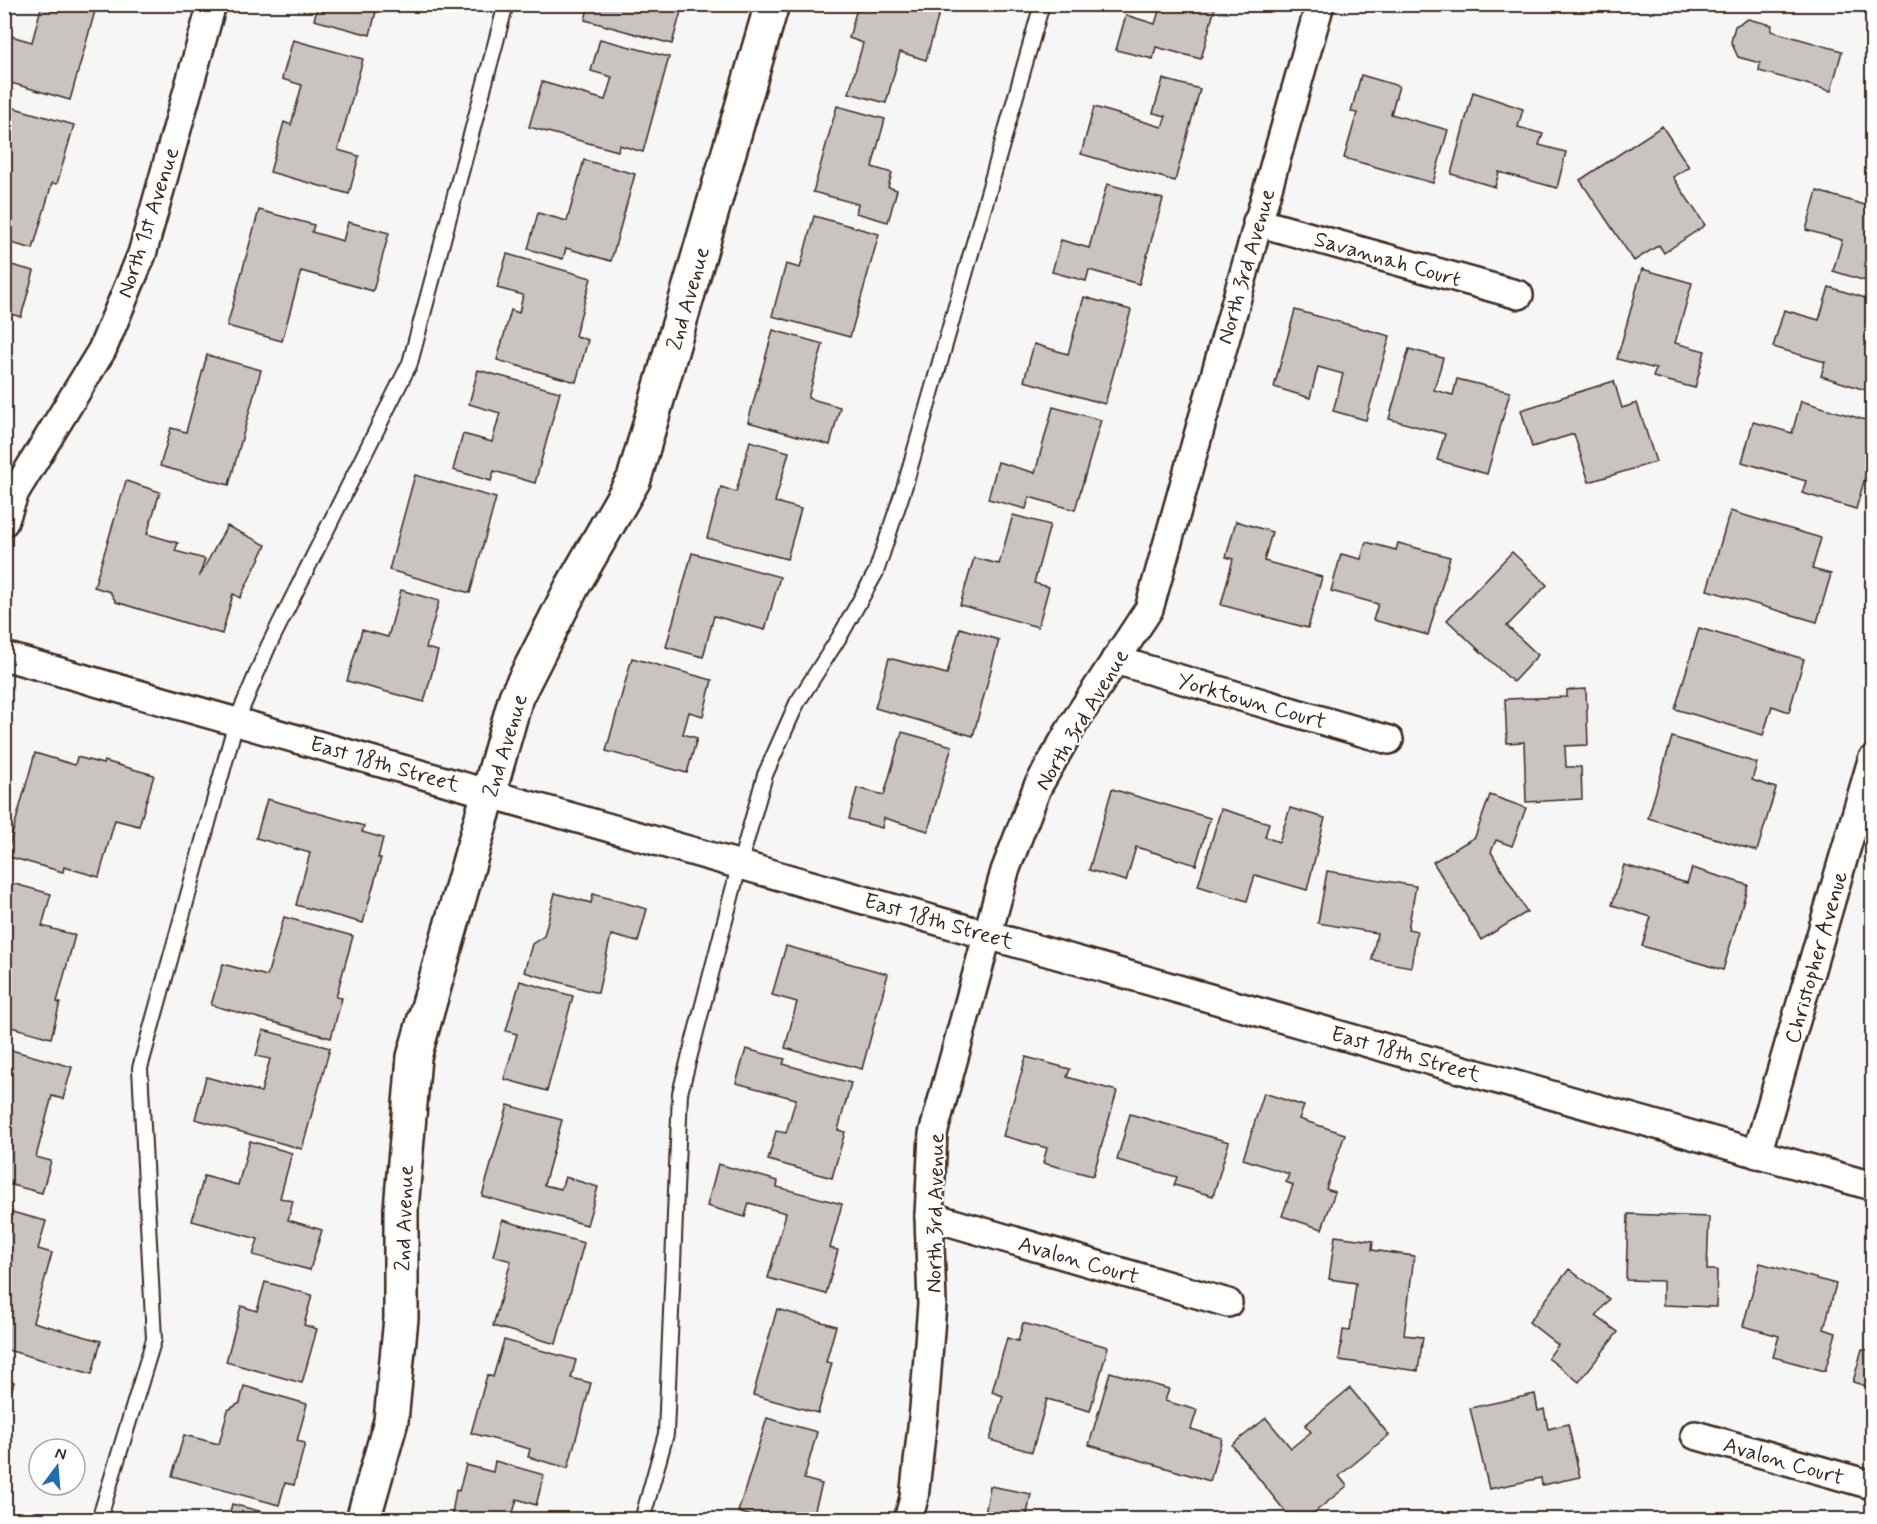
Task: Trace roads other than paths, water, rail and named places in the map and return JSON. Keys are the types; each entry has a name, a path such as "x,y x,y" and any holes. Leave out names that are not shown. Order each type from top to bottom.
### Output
{"street":[{"name":"North 1st Avenue","path":"4,522 15,492 102,350 142,254 212,4"},
{"name":"2nd Avenue","path":"363,1520 391,1420 401,1318 401,1209 414,1057 516,697 572,587 634,479 772,4"},
{"name":"North 3rd Avenue","path":"908,1520 914,1498 932,1304 929,1216 933,1134 1005,871 1037,788 1074,723 1149,609 1320,4"},
{"name":"Savannah Court","path":"1257,222 1519,295"},
{"name":"East 18th Street","path":"4,656 490,792 1872,1186"},
{"name":"Yorktown Court","path":"1115,660 1389,741"},
{"name":"Christopher Avenue","path":"1757,1154 1872,760"},
{"name":"Avalon Court","path":"929,1216 1228,1303"},
{"name":"Avalon Court","path":"1695,1435 1872,1485"}],"lane":[{"path":"99,1520 154,1340 140,1068 236,722 268,647 410,363 506,4"},
{"path":"642,1520 666,1434 680,1093 740,863 765,775 797,703 840,636 876,572 905,486 1042,4"}]}
